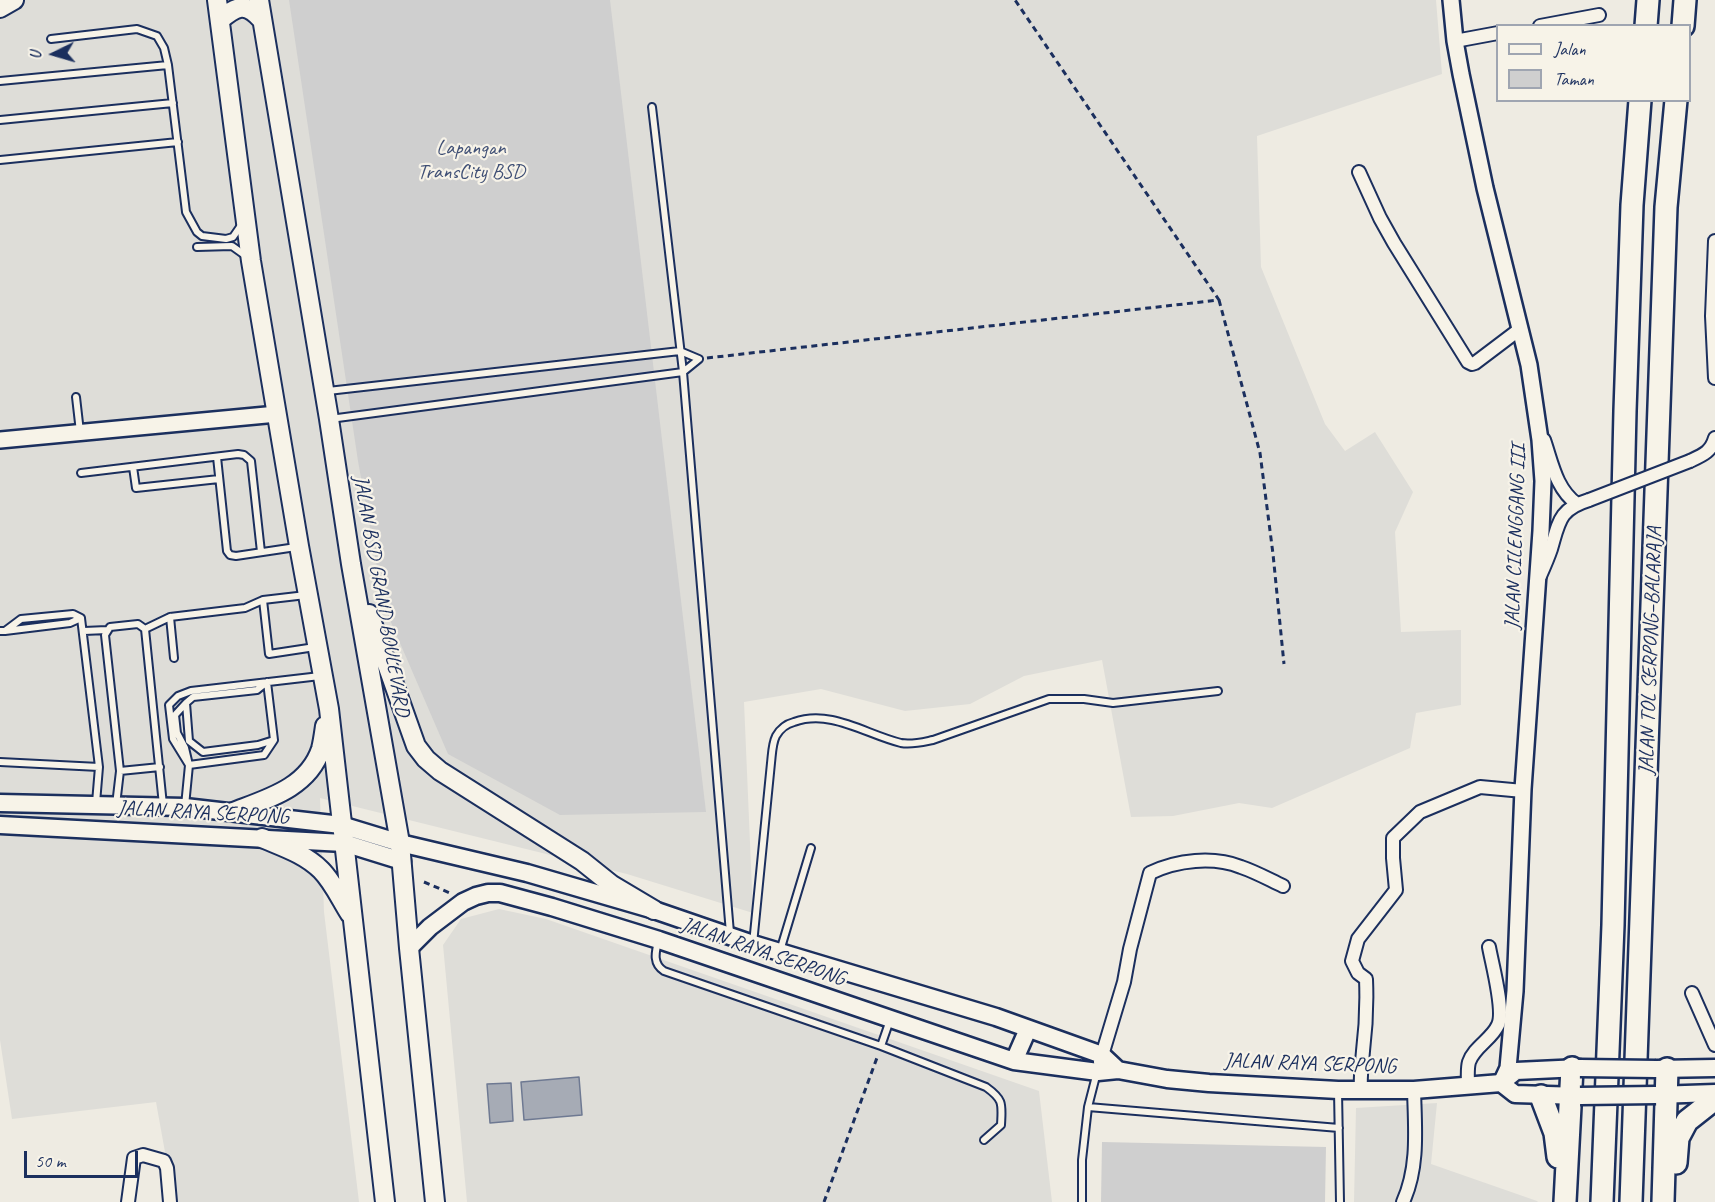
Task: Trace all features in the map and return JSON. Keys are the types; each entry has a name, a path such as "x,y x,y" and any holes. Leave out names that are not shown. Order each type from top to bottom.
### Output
{"highway":[{"path":"1646,24 1648,0"},
{"path":"1683,24 1685,0"},
{"name":"JALAN TOL SERPONG–BALARAJA","path":"1602,1202 1614,925 1624,411 1632,205 1640,102"},
{"name":"JALAN TOL SERPONG–BALARAJA","path":"1631,1202 1666,207 1676,102"},
{"path":"1564,1202 1576,1068"},
{"path":"1662,1069 1663,1202"},
{"path":"1541,1096 1555,1133 1564,1202"},
{"path":"1673,1202 1678,1138 1687,1121 1715,1099"}],"main road":[{"path":"0,8 14,0"},
{"name":"JALAN BSD GRAND BOULEVARD","path":"259,0 351,564 400,843 435,1202"},
{"path":"263,26 252,10 243,7 231,11 217,6 251,261 329,709 385,1202"},
{"path":"351,564 416,746 426,759 448,776 582,861 612,885 654,910"},
{"path":"233,812 279,794 308,773 321,747 329,709"},
{"name":"JALAN RAYA SERPONG","path":"0,803 185,807 233,812 400,843 526,873 654,910 730,937 996,1017 1102,1055 1118,1070"},
{"name":"JALAN RAYA SERPONG","path":"0,825 262,838 343,834 402,861"},
{"path":"262,838 309,860 323,872 353,918"},
{"name":"JALAN RAYA SERPONG","path":"409,948 430,927 463,902 489,893 511,895 658,940 1014,1061 1098,1072 1118,1070 1167,1079 1209,1083 1338,1090 1414,1090 1501,1083 1516,1071 1576,1068 1715,1068"},
{"path":"1014,1061 1028,1029"},
{"name":"JALAN RAYA SERPONG","path":"1501,1083 1515,1094 1541,1096 1715,1093"}],"street":[{"path":"263,26 264,0"},
{"name":"JALAN CILENGGANG III","path":"1451,0 1455,41 1485,188 1529,365 1538,421 1543,481 1523,791 1515,991 1508,1068 1501,1083"},
{"path":"1551,24 1599,15"},
{"path":"1455,41 1496,33"},
{"path":"1359,172 1380,219 1468,363 1475,363 1520,329"},
{"path":"1715,241 1712,316 1715,378"},
{"path":"0,440 277,414"},
{"path":"1538,421 1558,481 1569,498 1577,504"},
{"path":"1538,582 1557,526 1569,510 1577,504 1690,461 1714,446"},
{"path":"1360,1090 1367,1004 1366,979 1358,972 1352,960 1358,939 1396,890 1393,838 1420,812 1480,787 1523,791"},
{"path":"1098,1072 1124,982 1130,949 1150,873 1176,863 1221,862 1240,866 1284,886"},
{"path":"1468,1085 1469,1062 1499,1025 1499,1000 1489,947"},
{"path":"1692,993 1715,1044"},
{"path":"1403,1202 1415,1163 1414,1090"},
{"path":"128,1202 134,1158 143,1155 164,1161 167,1168 170,1202"}],"lane":[{"path":"51,39 137,29 157,36 164,48 168,64 186,212 202,236 216,238 232,237 245,219"},
{"path":"0,81 168,64"},
{"path":"0,120 173,103"},
{"path":"652,106 682,372 730,937"},
{"path":"0,160 178,142"},
{"path":"216,238 216,247"},
{"path":"197,247 232,246 251,261"},
{"path":"324,391 680,351 699,359 682,372 329,419"},
{"path":"76,397 80,432"},
{"path":"81,473 244,455 251,461 261,552"},
{"path":"217,457 227,550 230,555 300,546"},
{"path":"133,467 135,488 219,479"},
{"path":"146,629 170,617 245,608 263,600 309,595"},
{"path":"263,600 269,654 318,646"},
{"path":"2,631 21,619 73,614 81,618 99,767 96,805"},
{"path":"170,617 174,658"},
{"path":"84,631 106,630 110,627 138,624 146,629"},
{"path":"146,629 164,807"},
{"path":"106,630 105,643 120,771 116,806"},
{"path":"189,765 173,739 169,705 178,696 191,691 323,675"},
{"path":"185,807 189,765 185,748 177,733 175,715 193,697 257,690 267,682"},
{"path":"189,765 264,755 274,740 267,682"},
{"path":"753,944 775,738 788,724 806,718 826,718 902,743 917,744 1049,699 1084,699 1113,704 1218,691"},
{"path":"186,703 189,741 203,752 258,745 274,740"},
{"path":"0,762 99,767"},
{"path":"120,771 160,767"},
{"path":"780,952 811,848"},
{"path":"658,940 655,958 664,971 881,1046 986,1087 998,1096 1002,1108 1001,1125 984,1140"},
{"path":"881,1046 891,1020"},
{"path":"1083,1202 1082,1161 1088,1107 1098,1072"},
{"path":"1338,1090 1340,1202"},
{"path":"1088,1107 1339,1128"}],"path":[{"path":"1015,0 1219,300 1260,453 1284,664"},
{"path":"699,359 1219,300"},
{"path":"424,882 451,893"},
{"path":"824,1202 881,1046"}],"shaded area":[{"path":"0,0 1436,0 1442,74 1257,136 1261,267 1325,424 1345,451 1375,432 1413,492 1395,532 1401,632 1461,630 1461,705 1416,713 1410,748 1272,808 1239,803 1173,816 1131,817 1102,660 1024,676 970,704 905,711 821,689 744,702 753,913 627,874 320,798 324,912 359,1202 174,1202 156,1102 12,1119 0,1040"},
{"path":"499,909 546,919 1039,1091 1052,1202 467,1202 443,945 461,919"},
{"path":"579,1077 582,1115 524,1120 521,1082"},
{"path":"511,1083 513,1121 490,1123 487,1084"},
{"path":"1437,1103 1431,1164 1538,1202 1354,1202 1356,1108"}],"green space":[{"name":"Lapangan TransCity BSD","path":"289,0 610,0 706,812 560,815 448,754 384,606 358,461"},
{"path":"1102,1142 1326,1147 1325,1202 1101,1202"}]}
